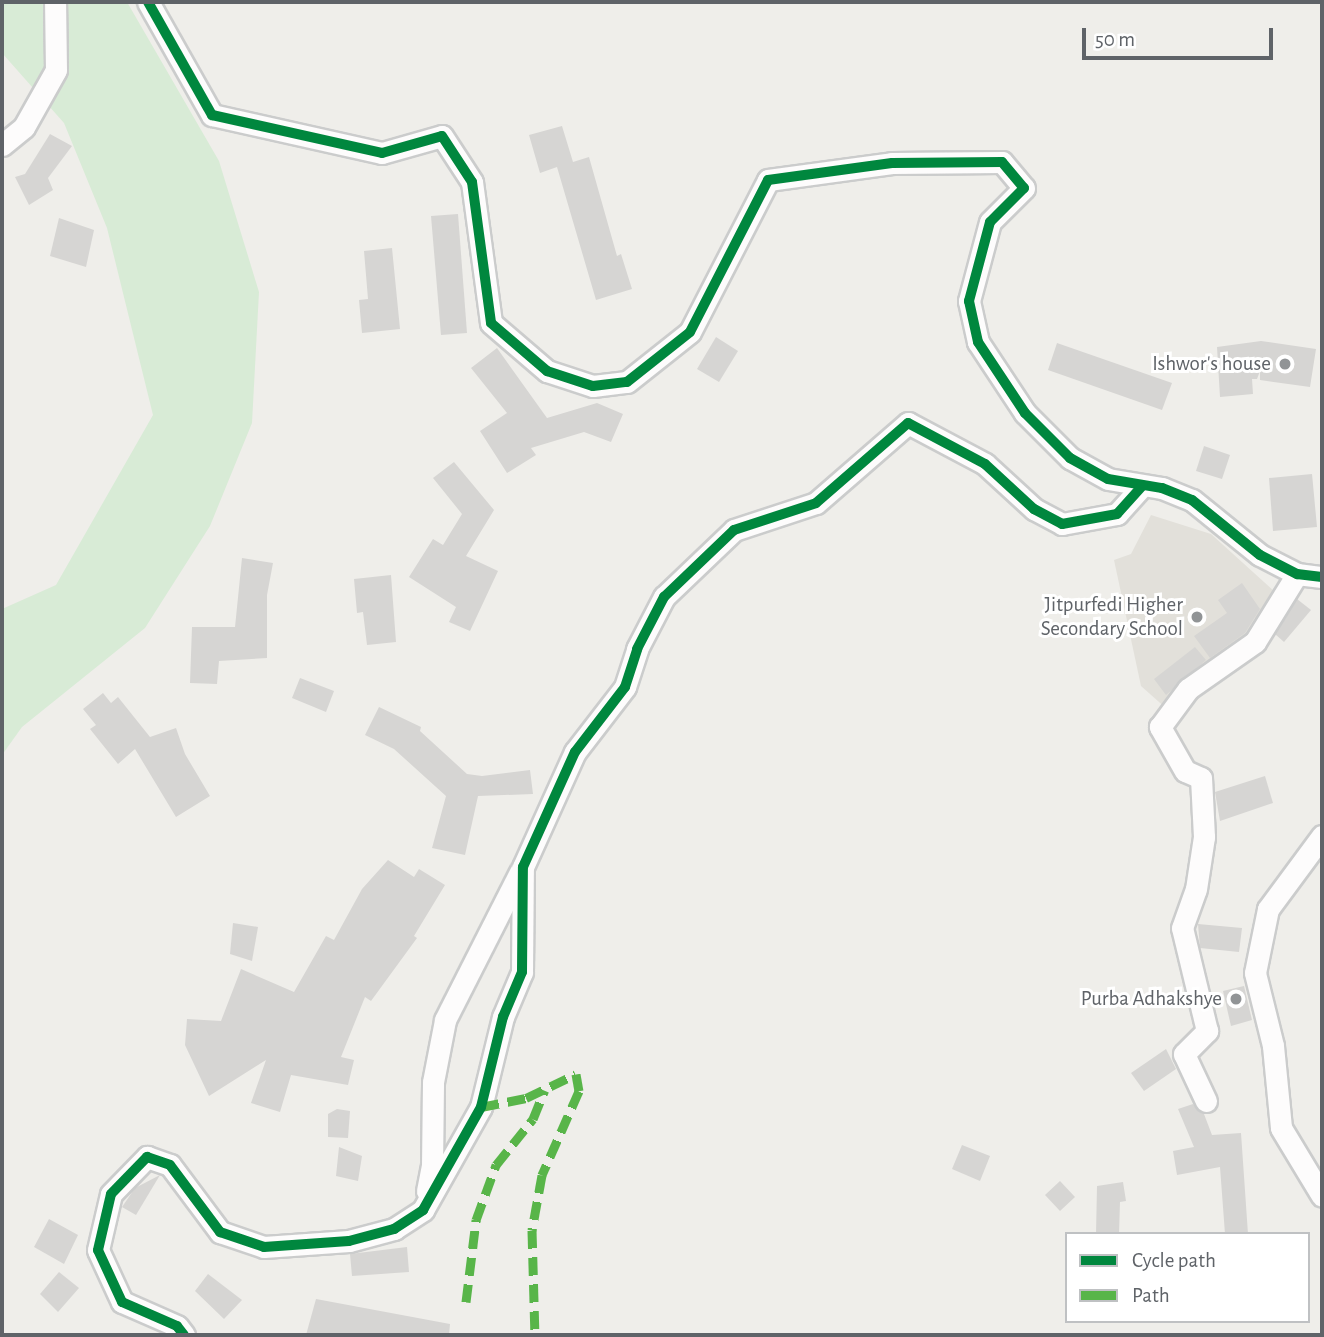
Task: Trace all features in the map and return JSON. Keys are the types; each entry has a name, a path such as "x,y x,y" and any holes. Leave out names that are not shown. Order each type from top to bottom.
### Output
{"street":[{"path":"2,145 24,127 56,70 55,2"},
{"path":"148,2 212,115 382,153 442,136 472,182 491,323 547,371 593,386 626,382 690,332 768,180 892,163 1002,162 1024,188 989,222 969,301 978,342 1025,413 1070,458 1108,479 1192,500 1260,555 1297,574 1322,578"},
{"path":"423,1210 432,1166 433,1082 445,1020 523,867 575,752 625,687 637,649 664,597 734,530 816,502 908,423 985,464 1034,509 1062,524 1117,514 1142,486"},
{"path":"1206,1101 1184,1054 1207,1031 1182,928 1196,889 1204,836 1202,778 1185,771 1160,727 1188,689 1255,642 1297,574"},
{"path":"1322,836 1268,909 1255,973 1273,1046 1282,1128 1322,1196"},
{"path":"184,1335 177,1326 122,1302 98,1250 111,1194 146,1157 170,1165 220,1232 264,1247 349,1241 394,1229 423,1210 481,1107 503,1017 522,972 523,867"}],"shaded area":[{"name":"Jitpurfedi Higher Secondary School","path":"1151,515 1211,534 1276,593 1258,642 1168,710 1141,686 1114,560 1131,554"}],"green space":[{"path":"2,2 127,2 219,161 259,292 252,423 210,526 145,628 22,727 2,755 2,609 56,585 153,415 107,228 64,123 2,53"}],"building":[{"path":"562,126 573,162 589,157 617,256 621,254 632,289 596,300 557,167 540,173 529,135"},
{"path":"50,134 72,146 48,178 53,190 29,205 15,177 25,174"},
{"path":"458,214 467,333 441,335 431,216"},
{"path":"59,218 94,230 86,267 50,256"},
{"path":"392,248 400,329 362,333 359,300 368,299 364,251"},
{"path":"716,337 738,351 719,382 697,369"},
{"path":"1261,341 1316,349 1310,387 1260,380 1260,371 1257,379 1252,379 1253,394 1220,397 1217,347"},
{"path":"1057,343 1172,383 1162,410 1048,370"},
{"path":"497,348 547,418 597,403 623,414 611,442 584,432 531,448 536,455 507,473 480,431 507,413 471,368"},
{"path":"1204,446 1230,455 1222,479 1196,471"},
{"path":"454,462 494,510 466,556 498,571 470,631 449,622 456,607 409,577 433,539 443,545 462,514 433,478"},
{"path":"1312,474 1317,527 1273,531 1269,478"},
{"path":"242,558 273,563 267,595 267,658 219,661 217,684 190,683 192,627 235,627"},
{"path":"391,575 396,642 367,645 363,612 357,613 354,579"},
{"path":"1242,583 1260,609 1245,633 1210,658 1194,636 1227,613 1218,600"},
{"path":"1297,599 1311,610 1284,642 1275,634"},
{"path":"1195,647 1206,660 1166,695 1154,679"},
{"path":"300,678 334,691 326,712 292,698"},
{"path":"103,693 111,703 118,697 150,737 176,728 185,754 210,796 176,817 135,749 118,764 90,729 96,725 83,709"},
{"path":"379,707 421,727 420,731 467,774 482,776 530,770 533,794 478,796 465,855 432,848 446,796 394,749 365,735"},
{"path":"1265,776 1273,803 1220,821 1215,792"},
{"path":"388,860 414,877 419,869 445,885 414,936 417,938 371,1001 365,997 341,1057 354,1060 348,1085 291,1075 280,1112 251,1103 266,1060 209,1096 185,1045 187,1019 221,1021 241,969 294,992 326,936 334,940 362,889"},
{"path":"233,923 258,927 252,961 230,954"},
{"path":"1198,924 1242,928 1239,952 1200,948"},
{"name":"Purba Adhakshye","path":"1244,986 1252,1020 1231,1026 1223,991"},
{"path":"1166,1049 1176,1069 1144,1091 1131,1073"},
{"path":"1193,1104 1204,1114 1212,1135 1241,1133 1248,1232 1225,1232 1220,1167 1177,1175 1173,1151 1194,1147 1178,1109"},
{"path":"337,1109 350,1111 348,1138 328,1137 328,1114"},
{"path":"962,1145 990,1156 980,1181 952,1169"},
{"path":"339,1147 362,1156 358,1181 336,1176"},
{"path":"160,1175 136,1215 122,1207 135,1188"},
{"path":"1060,1181 1075,1197 1060,1211 1045,1195"},
{"path":"1123,1182 1126,1201 1120,1202 1119,1232 1096,1232 1097,1186"},
{"path":"49,1219 78,1235 64,1264 34,1247"},
{"path":"407,1247 409,1272 352,1276 350,1254"},
{"path":"59,1272 79,1288 58,1312 40,1294"},
{"path":"208,1274 242,1300 224,1319 195,1291"},
{"path":"316,1299 450,1324 449,1335 306,1335"}],"marked path":[{"path":"481,1107 526,1098 576,1074 579,1091 542,1175 532,1230 535,1335"},
{"path":"466,1302 476,1220 496,1165 533,1119 545,1090"}],"cycle path":[{"path":"148,2 212,115 382,153 442,136 472,182 491,323 547,371 593,386 627,382 690,332 768,180 892,163 1002,162 1024,188 990,222 969,301 978,342 1025,413 1070,458 1108,479 1162,488 1192,500 1260,555 1297,574 1322,577"},
{"path":"184,1335 177,1326 122,1302 98,1250 111,1194 147,1157 170,1165 220,1232 264,1247 349,1241 394,1229 423,1210 481,1107 503,1017 522,972 523,867 575,752 625,687 637,649 664,597 734,530 816,503 908,423 985,464 1034,509 1062,524 1117,514 1142,486"}],"place":[{"name":"Ishwor's house","path":"1285,364"},
{"name":"Jitpurfedi Higher Secondary School","path":"1197,617"},
{"name":"Purba Adhakshye","path":"1236,999"}]}
